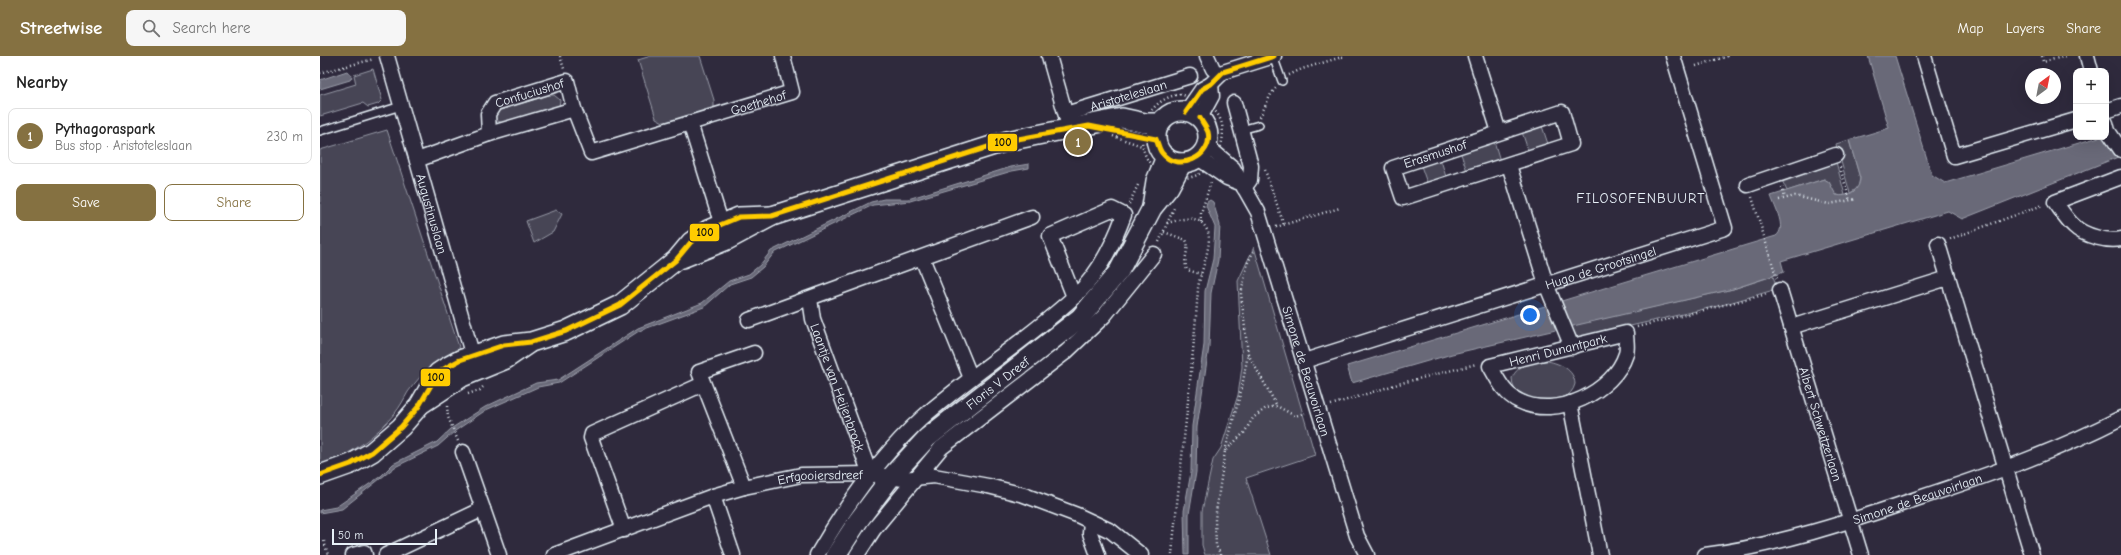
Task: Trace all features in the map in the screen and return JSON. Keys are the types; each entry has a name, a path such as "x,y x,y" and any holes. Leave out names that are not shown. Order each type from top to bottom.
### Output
{"street":[{"name":"Goethehof","path":"591,153 792,92 783,56"},
{"path":"1049,56 1068,122"},
{"path":"1197,109 1208,131 1184,167 1159,149 1151,130 1172,114 1197,109 1212,96 1216,79 1207,56"},
{"path":"1216,79 1223,72 1274,56"},
{"path":"1475,56 1499,132"},
{"name":"Hugo de Grootsingel","path":"1304,361 1725,228 1673,56"},
{"path":"1924,56 1954,156 2073,121"},
{"path":"2087,56 2090,68"},
{"name":"Augustinuslaan","path":"382,57 401,106 475,363"},
{"name":"Aristoteleslaan","path":"320,475 351,464 372,452 401,427 419,406 438,373 460,360 475,363 504,345 531,342 566,331 620,305 676,260 724,232 1068,122 1190,76"},
{"name":"Confuciushof","path":"489,134 488,114 495,103 567,81 574,109 591,153"},
{"path":"1234,103 1251,166 1250,180 1242,185"},
{"path":"2109,110 2121,106"},
{"name":"Confuciushof","path":"416,160 489,134 574,109"},
{"name":"Erasmushof","path":"1562,112 1571,144 1509,165 1402,198 1393,168 1562,112"},
{"name":"Aristoteleslaan","path":"1068,122 1089,126 1151,130"},
{"path":"690,124 724,232"},
{"path":"2109,130 2121,150"},
{"path":"1748,186 1836,155"},
{"path":"1509,165 1552,302 1572,347"},
{"name":"Simone de Beauvoirlaan","path":"1184,167 1233,168 1258,212 1265,230 1357,536 1367,555"},
{"name":"Floris V Dreef","path":"836,555 858,521 891,477 927,438 1080,318 1119,271 1152,208 1184,167"},
{"path":"2121,177 2055,202 2074,227 2084,232 2110,240 2121,240"},
{"path":"1074,297 1050,236 1112,209 1124,215"},
{"name":"Floris V Dreef","path":"817,555 870,474 921,419 971,378 1046,322 1084,288 1106,256 1124,215"},
{"path":"750,320 1032,217"},
{"path":"1938,244 2005,470 2032,555"},
{"name":"Floris V Dreef","path":"857,555 874,529 941,448 1066,352 1104,316 1154,254"},
{"path":"922,258 971,378"},
{"path":"1791,328 1948,278"},
{"name":"Albert Schweitzerlaan","path":"1780,290 1861,555"},
{"name":"Laantje van Heijenbrock","path":"810,299 813,319 870,474"},
{"name":"Henri Dunantpark","path":"1626,333 1627,353 1615,375 1598,389 1570,403 1550,407 1519,402 1502,388 1490,366 1572,347 1626,333"},
{"path":"744,487 699,372 754,352"},
{"path":"624,530 591,438 592,434 703,384"},
{"path":"1570,403 1600,555"},
{"name":"Simone de Beauvoirlaan","path":"1705,555 1728,552 1850,521 2005,470 2121,418"},
{"path":"463,452 499,555"},
{"name":"Erfgooiersdreef","path":"563,554 713,496 744,487 801,475 870,474 915,478 934,476 988,486 1024,495 1077,515 1111,530 1142,555"},
{"path":"713,496 733,555"},
{"path":"386,555 483,508"},
{"path":"1091,522 1090,533 1098,555"},
{"path":"353,555 364,552 365,555"}],"lane":[{"path":"1274,56 1282,82"},
{"path":"320,131 401,106"},
{"path":"1241,130 1259,125"}],"path":[{"path":"1259,125 1260,115 1271,94 1286,77 1302,69 1345,56"},
{"path":"1696,66 1728,56"},
{"path":"2042,56 2043,62 2066,56"},
{"path":"320,73 382,57"},
{"path":"1184,167 1223,143 1222,128 1216,112 1197,109 1180,94 1165,98 1156,104 1148,114 1151,130 1142,146 1184,167 1201,213 1201,222"},
{"path":"1264,166 1284,225"},
{"path":"1124,215 1139,183"},
{"path":"1845,183 1850,201"},
{"path":"1783,190 1785,198"},
{"path":"1779,200 1801,196 1816,202 1829,204 1856,199"},
{"path":"1938,244 2055,202"},
{"path":"1154,254 1175,205"},
{"path":"1221,555 1216,546 1215,518 1225,451 1242,387 1248,354 1241,294 1248,262 1265,230 1340,208"},
{"path":"1167,223 1187,218 1201,222 1208,231 1209,237 1198,287 1191,377 1172,555"},
{"path":"1626,333 1633,328 1780,290 1760,220"},
{"path":"1164,232 1186,240 1188,249 1184,263 1188,270 1201,274"},
{"path":"1248,354 1277,406 1295,416 1441,372 1480,363 1490,366"},
{"path":"1225,451 1244,433 1257,415 1266,408 1277,406"},
{"path":"450,423 457,437"},
{"path":"324,541 328,555"}],"shaded area":[{"path":"651,56 700,56 714,100 714,107 711,111 667,124 656,118 638,60"},
{"path":"373,69 382,100 378,104 368,107 363,103 320,116 320,95 356,84 354,75"},
{"path":"549,95 554,95 560,100 559,107 503,123 495,120 495,114 498,111"},
{"path":"1542,126 1549,147 1529,153 1522,132"},
{"path":"387,130 460,350 444,357 424,373 408,392 388,422 371,437 341,457 320,465 320,150"},
{"path":"1849,140 1860,178 1858,188 1850,193 1836,144"},
{"path":"1494,141 1500,161 1467,171 1460,151"},
{"path":"1440,157 1446,177 1427,183 1420,163"},
{"path":"1836,162 1845,195 1840,196 1834,193 1829,182 1824,179 1787,191 1781,178"},
{"path":"556,210 562,214 553,232 534,243 526,221"},
{"path":"1254,247 1315,455 1246,478 1271,555 1205,555 1202,545 1202,511 1213,460 1221,448 1238,395 1242,367 1238,281"},
{"path":"1773,276 1777,289 1722,305 1578,338 1569,326 1733,289"},
{"path":"1548,361 1566,368 1572,374 1575,384 1571,393 1563,399 1552,402 1541,402 1530,400 1521,395 1514,388 1512,378 1518,369 1527,364"}],"water":[{"path":"1868,56 1895,56 1932,175 1945,183 2089,140 2106,140 2118,157 1962,219 1948,211 1781,261 1784,272 1733,289 1452,354 1352,383 1347,366 1776,236 1779,232 1780,223 1771,196 1824,179 1829,182 1836,195 1840,196 1849,194 1856,189 1860,178 1849,140 1889,128"},
{"path":"347,71 352,77 350,80 320,89 320,80"},
{"path":"1029,164 1029,168 1012,171 910,201 873,205 774,253 763,267 751,277 730,284 704,307 639,331 559,383 538,387 486,410 455,431 438,446 395,467 342,509 320,513 320,510 336,507 381,476 393,464 437,442 452,428 485,407 536,383 558,380 638,328 702,303 729,281 749,274 760,265 771,251 871,202 884,199 908,199 1011,167"},
{"path":"1210,200 1213,202 1220,225 1218,260 1211,293 1209,347 1197,427 1196,472 1189,514 1189,555 1185,555 1184,511 1191,472 1192,426 1204,345 1205,291 1213,259 1215,227 1206,206 1207,202"}],"transit line":[{"name":"100","path":"1186,112 1202,89 1211,84 1223,72 1274,56"},
{"name":"100","path":"1156,139 1161,152 1169,159 1176,162 1185,162 1193,159 1200,155 1205,149 1208,141 1208,132 1200,118"},
{"name":"100","path":"320,475 351,464 372,452 401,427 419,406 438,373 447,367 460,360 504,345 531,342 566,331 620,305 676,260 691,242 708,230 739,217 772,216 1007,141 1089,126 1156,139"}],"place":[{"name":"Pythagoraspark","path":"1078,142"}],"district":[{"name":"FILOSOFENBUURT","path":"1641,198"}]}
